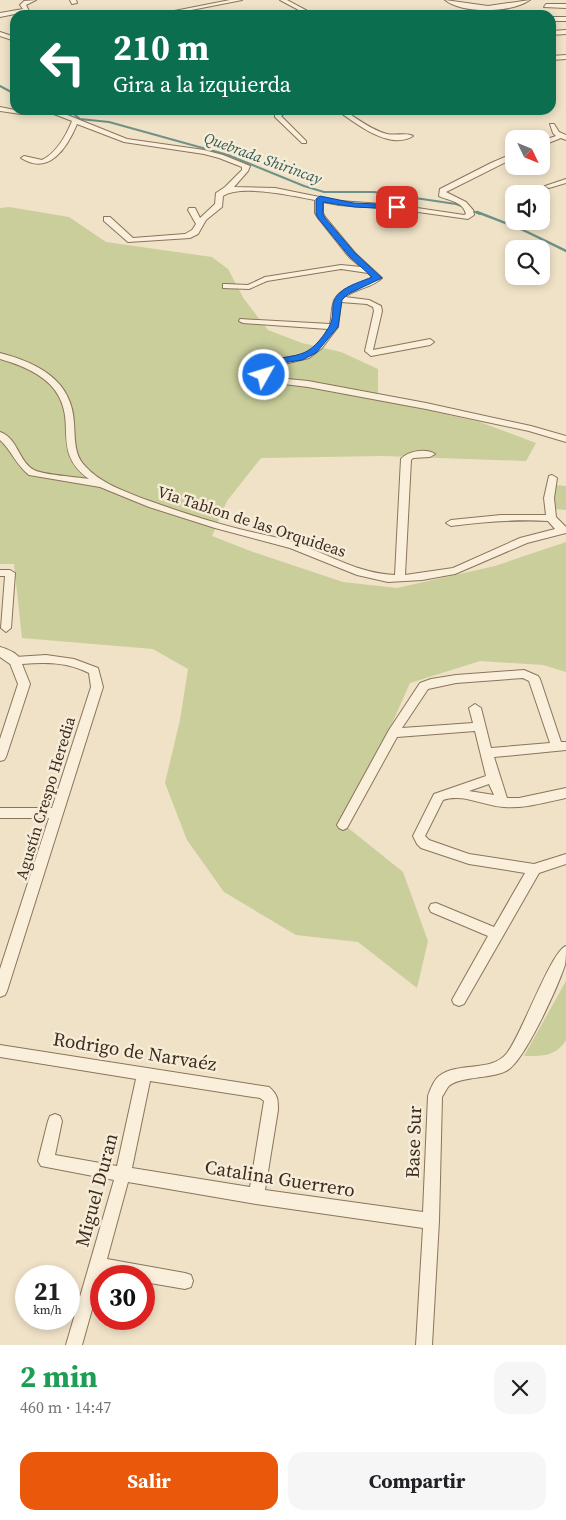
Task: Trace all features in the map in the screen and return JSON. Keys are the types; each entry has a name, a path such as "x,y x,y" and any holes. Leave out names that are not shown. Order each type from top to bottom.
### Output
{"street":[{"path":"26,10 23,5 33,0"},
{"path":"176,10 239,0"},
{"path":"283,0 302,10"},
{"path":"448,0 470,7 491,8 506,7 527,0"},
{"path":"546,6 566,6"},
{"path":"64,115 126,140 204,152 221,156 246,166 246,170 220,195 219,205 200,224 195,232 187,236 136,240 127,237 107,219"},
{"path":"279,115 277,116 304,142"},
{"path":"347,115 376,134 395,138 410,136"},
{"path":"24,158 40,162 47,160 65,142 75,121"},
{"path":"550,141 564,137 552,125"},
{"path":"228,189 275,190 339,204 397,207 464,217 470,212 462,202 442,194 443,191 505,159"},
{"path":"550,186 566,181"},
{"path":"320,199 320,214 322,218 352,255 378,278 345,292 338,299 334,327 308,355 273,362 264,369 264,375 276,380 308,384 426,406 531,429 566,439"},
{"path":"192,210 200,224"},
{"path":"226,286 249,287 265,279 341,267 371,272"},
{"path":"338,299 369,302 377,306 378,311 370,353 374,354 430,342"},
{"path":"243,321 334,327"},
{"name":"Via Tablon de las Orquideas","path":"0,356 23,363 59,388 67,405 72,454 81,468 102,485 166,510 292,546 380,578 400,579 455,571 508,546 538,535 564,530"},
{"path":"0,435 11,445 23,466 32,473 102,485"},
{"path":"400,579 406,459 410,455 430,454"},
{"path":"552,478 549,498 551,518 564,530"},
{"path":"450,523 501,518 551,518"},
{"path":"0,573 10,573 6,628"},
{"path":"0,652 4,652 15,661 24,684 0,757"},
{"name":"Agustín Crespo Heredia","path":"0,991 97,687 94,671 81,664 64,659 15,661"},
{"path":"0,662 15,661"},
{"path":"343,825 393,733 424,686 443,682 524,674 534,679 562,746 487,753"},
{"path":"475,708 494,778 503,803"},
{"path":"393,733 479,727"},
{"path":"494,778 435,800 419,836 421,841 469,858 534,870 566,858"},
{"path":"456,792 503,803 519,803 566,793"},
{"path":"0,813 58,812"},
{"path":"459,1000 534,870"},
{"path":"436,908 497,934"},
{"name":"Base Sur","path":"424,1345 431,1221 435,1096 444,1081 463,1074 484,1073 506,1065 517,1051 555,969 566,952"},
{"name":"Rodrigo de Narvaéz","path":"0,1051 264,1092 271,1098 271,1110 256,1196"},
{"name":"Miguel Duran","path":"97,1265 123,1174 144,1073"},
{"name":"Catalina Guerrero","path":"55,1121 46,1161 256,1196 431,1221"},
{"path":"155,1276 185,1281"},
{"name":"Miguel Duran","path":"74,1345 90,1289"}],"green space":[{"path":"9,207 69,217 106,242 212,257 228,269 244,299 268,330 302,343 341,352 378,369 378,397 399,404 480,422 536,443 526,461 383,456 261,458 227,501 212,536 253,552 343,582 397,588 495,566 566,542 566,672 543,665 480,661 410,683 382,746 342,823 403,872 428,941 417,988 358,942 296,935 224,892 187,840 165,783 180,720 188,669 153,649 22,638 14,564 0,564 0,208"},
{"path":"555,485 566,486 566,510 555,509"},
{"path":"566,981 566,1040 553,1053 524,1056"}],"waterway":[{"name":"Quebrada Shirincay","path":"0,86 10,91"},
{"name":"Quebrada Shirincay","path":"75,115 80,119 109,122 228,155 304,186 324,192 374,192 456,204 464,207"},
{"name":"Quebrada Shirincay","path":"470,210 480,214"},
{"name":"Quebrada Shirincay","path":"477,212 521,229 566,251"}],"route":[{"path":"264,375 264,369 273,362 298,358 308,355 313,351 334,327 338,299 345,292 378,278 352,255 333,229 322,218 320,214 320,199 339,204 397,207"}]}
